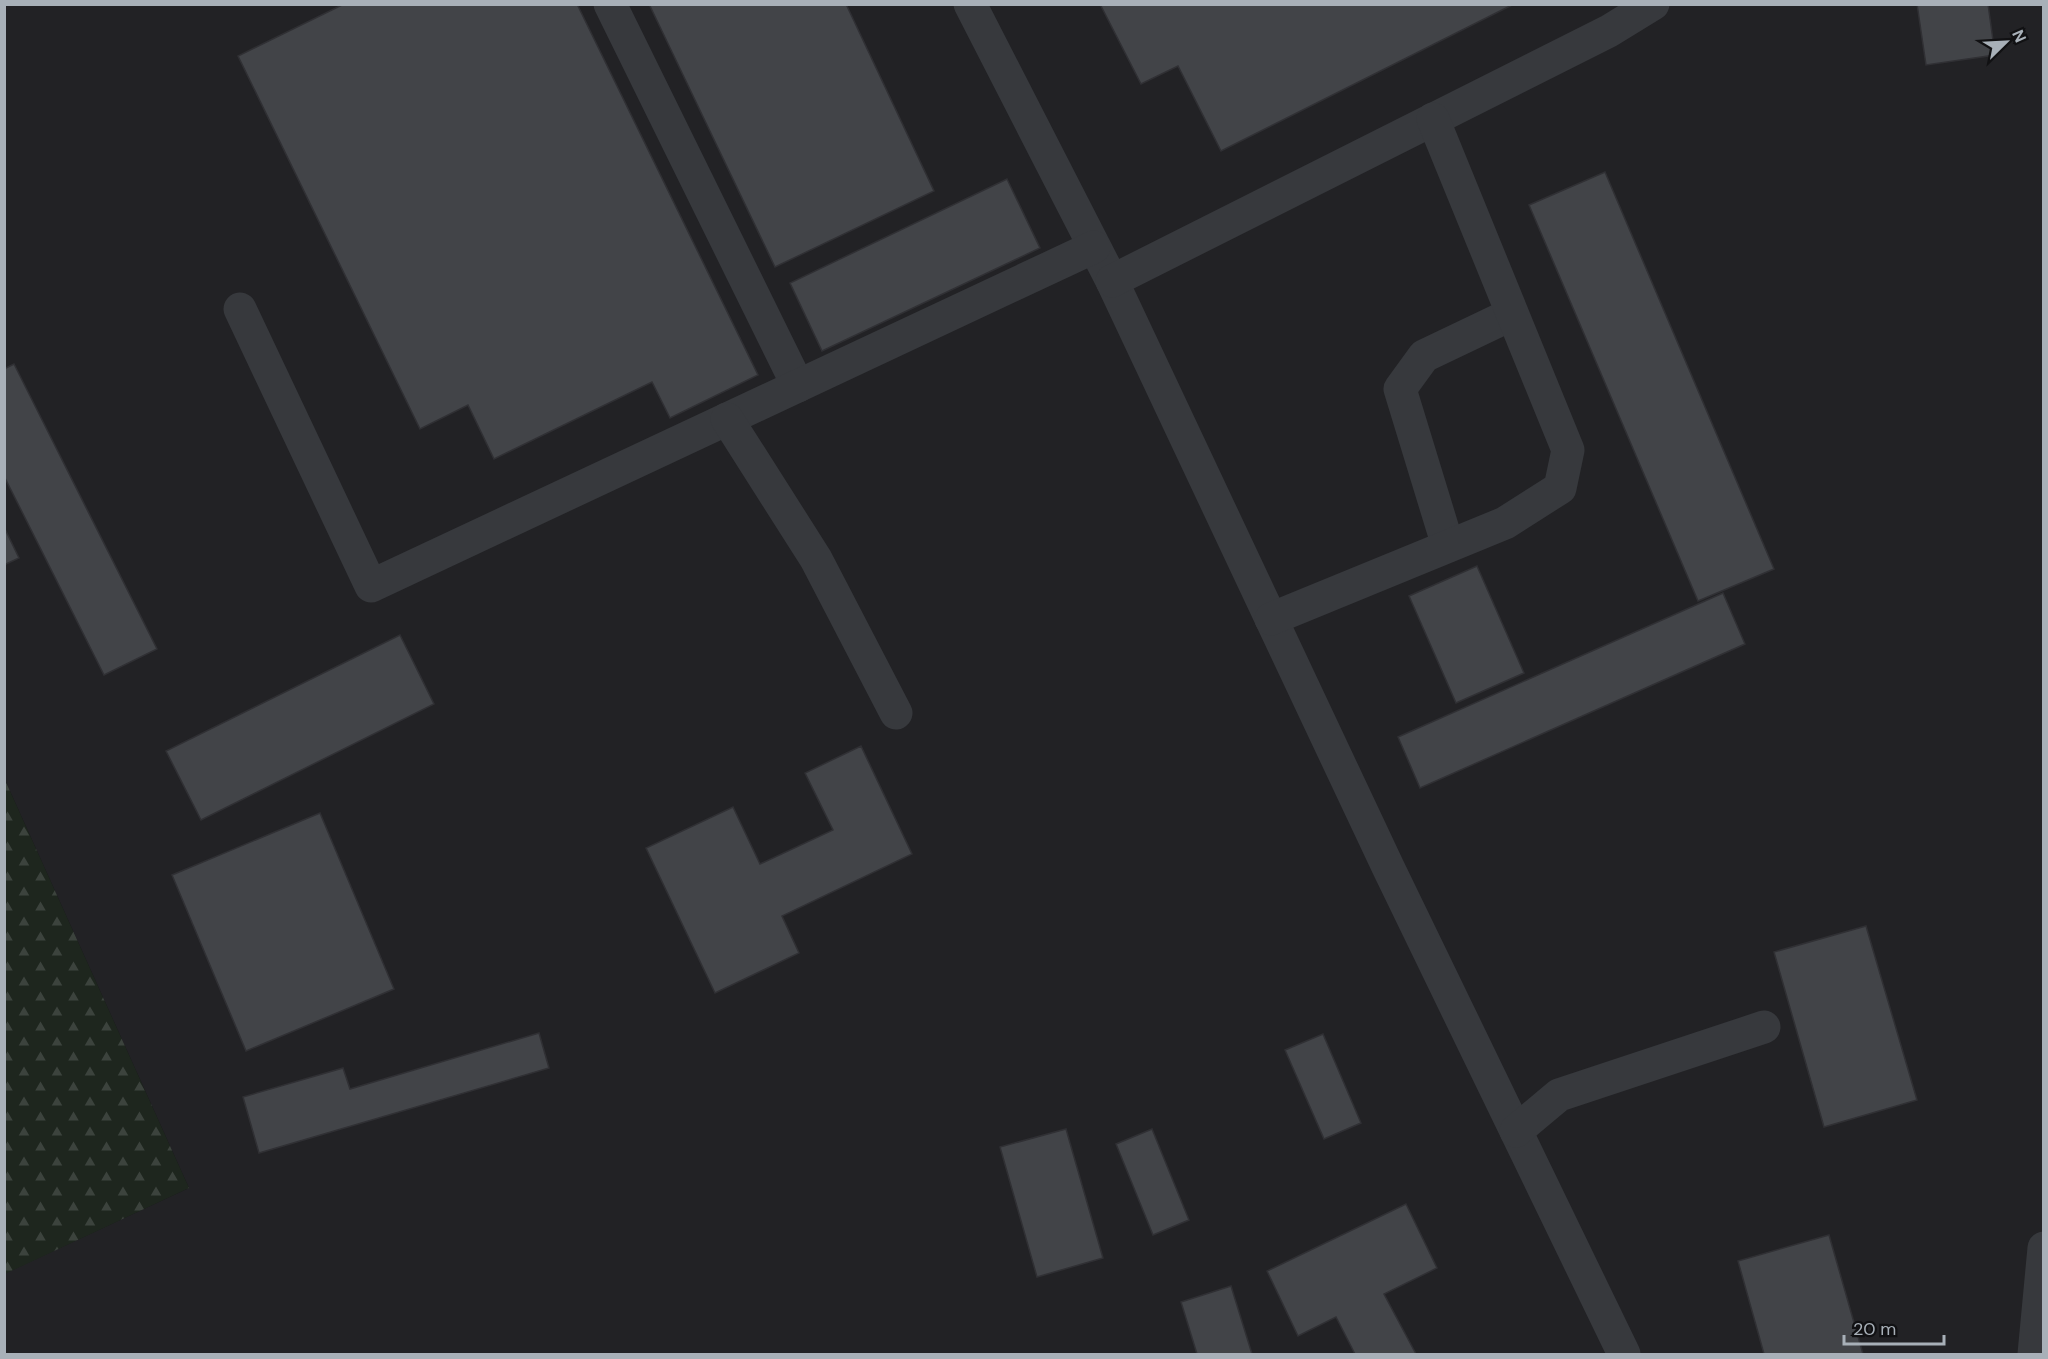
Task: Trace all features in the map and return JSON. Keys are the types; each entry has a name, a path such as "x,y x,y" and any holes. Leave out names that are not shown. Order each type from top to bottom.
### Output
{"street":[{"path":"610,4 798,386"},
{"path":"970,4 1112,281 1270,619 1624,1354"},
{"path":"1112,281 1609,31 1653,4"},
{"path":"1270,619 1505,523 1560,488 1568,450 1433,119"},
{"path":"240,309 371,586 1094,247"},
{"path":"1448,546 1400,389 1424,356 1512,314"},
{"path":"727,419 816,559 896,713"},
{"path":"1516,1131 1559,1095 1764,1027"},
{"path":"2034,1354 2043,1248"}],"shaded area":[{"path":"5,5 2043,5 2043,1354 5,1354 4,1274 189,1188 5,780"}],"green space":[{"path":"5,780 189,1188 4,1274"}],"building":[{"path":"344,4 577,4 758,375 670,418 652,382 494,459 468,405 420,429 238,56"},
{"path":"649,4 846,4 934,191 775,267"},
{"path":"1100,4 1514,4 1221,151 1178,66 1141,84"},
{"path":"1917,4 1988,4 1995,55 1926,65"},
{"path":"1605,172 1774,569 1698,601 1529,205"},
{"path":"1007,179 1040,248 822,351 790,283"},
{"path":"14,364 157,649 104,675 4,476 4,369"},
{"path":"4,527 19,558 4,565"},
{"path":"1477,566 1524,673 1456,703 1409,596"},
{"path":"1723,593 1745,644 1420,788 1398,737"},
{"path":"400,635 434,704 201,820 166,751"},
{"path":"861,746 912,854 782,916 799,953 715,993 646,848 733,807 760,864 833,830 805,773"},
{"path":"320,813 394,989 246,1051 172,875"},
{"path":"1866,926 1917,1100 1824,1127 1774,952"},
{"path":"539,1033 549,1068 259,1153 243,1097 343,1068 350,1089"},
{"path":"1323,1034 1361,1123 1324,1139 1285,1050"},
{"path":"1066,1129 1103,1258 1037,1277 1000,1147"},
{"path":"1152,1129 1189,1220 1153,1235 1116,1144"},
{"path":"1406,1204 1437,1268 1384,1294 1416,1354 1355,1354 1336,1317 1298,1336 1267,1271"},
{"path":"1829,1235 1863,1354 1764,1354 1738,1261"},
{"path":"1231,1286 1252,1354 1197,1354 1181,1302"}]}
